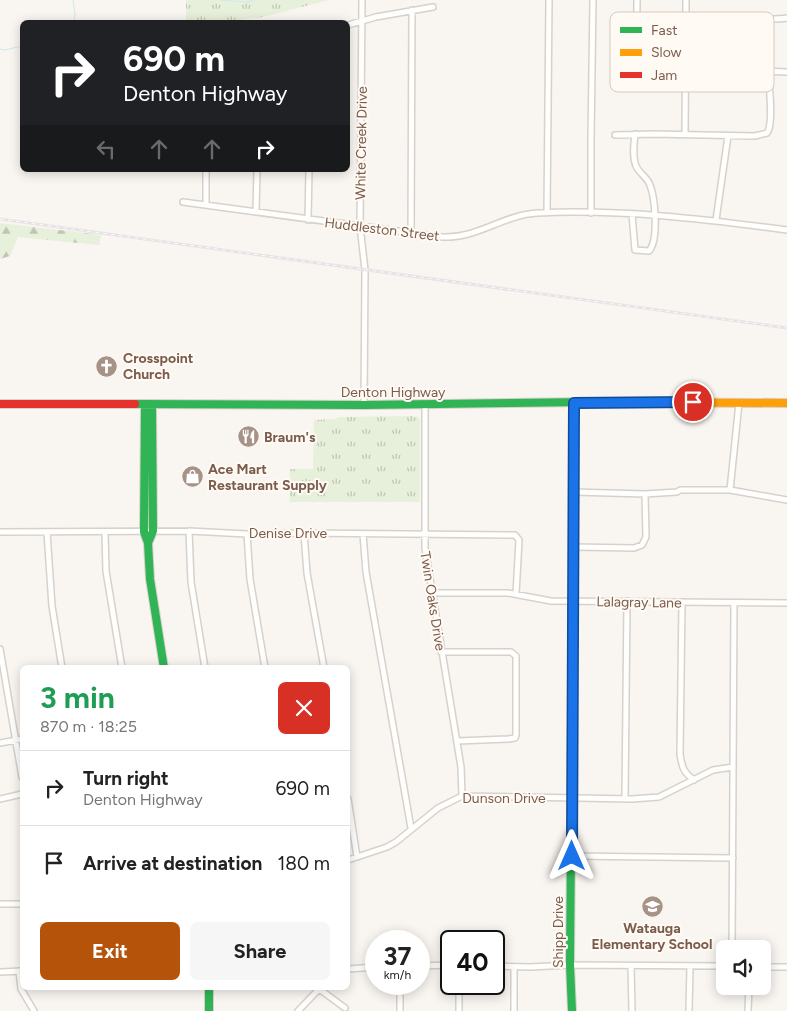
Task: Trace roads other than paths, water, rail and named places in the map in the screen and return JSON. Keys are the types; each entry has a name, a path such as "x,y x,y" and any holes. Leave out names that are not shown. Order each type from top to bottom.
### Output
{"street":[{"name":"White Creek Drive","path":"362,0 360,226 366,270 364,405"},
{"path":"547,213 549,0"},
{"path":"591,213 590,138 593,0"},
{"path":"350,24 433,7"},
{"path":"411,232 412,10"},
{"path":"774,20 787,18"},
{"path":"774,71 787,72"},
{"path":"684,135 685,92"},
{"path":"615,135 755,136 769,131 769,92"},
{"path":"632,214 635,250 649,251 654,243 654,216 650,184 640,173 635,163 635,134"},
{"path":"716,220 728,136"},
{"path":"206,172 206,205"},
{"path":"256,212 257,172"},
{"path":"308,220 309,172"},
{"name":"Huddleston Street","path":"183,202 451,238 479,232 517,216 547,213 632,214 716,220 787,230"},
{"name":"Shipp Drive","path":"572,1011 570,965 574,403"},
{"path":"730,490 739,403"},
{"name":"Denton Highway","path":"0,404 787,403"},
{"path":"148,404 148,462 144,532 148,543 150,579 164,665"},
{"name":"Twin Oaks Drive","path":"425,404 425,548 461,767 462,796"},
{"path":"148,462 153,531 148,543"},
{"path":"574,492 645,494 677,492 680,490 730,490 787,500"},
{"path":"573,547 634,548 642,545 646,537 645,494"},
{"path":"189,531 190,582 204,665"},
{"name":"Denise Drive","path":"0,532 106,533 189,531 247,534 515,535 519,540 516,594"},
{"path":"47,532 52,606 62,665"},
{"path":"106,533 106,571 122,665"},
{"path":"304,533 307,574 323,665"},
{"path":"247,534 250,579 264,665"},
{"path":"363,534 366,572 411,828"},
{"name":"Lalagray Lane","path":"431,593 516,594 542,600 573,601 787,603"},
{"path":"625,799 627,602"},
{"path":"682,602 680,754 682,768 694,780"},
{"path":"732,940 734,603"},
{"path":"0,649 20,765"},
{"path":"441,652 511,652 516,656 515,738 457,741"},
{"path":"0,743 20,739"},
{"name":"Dunson Drive","path":"350,859 387,847 396,842 438,808 462,796 625,799 658,797 713,770 733,767"},
{"path":"0,800 20,795"},
{"path":"350,812 357,857"},
{"path":"572,856 733,858"},
{"path":"0,904 20,904"},
{"path":"505,967 570,965 716,966"},
{"path":"631,966 632,1011"},
{"path":"689,1011 690,966"},
{"path":"350,968 365,967"},
{"path":"771,967 787,967"},
{"path":"514,968 514,1011"},
{"path":"0,972 20,971"},
{"path":"20,974 18,979 20,986"},
{"path":"22,990 34,1011"},
{"path":"209,990 209,1011"},
{"path":"298,1011 317,990"},
{"path":"322,990 345,1008"},
{"path":"400,995 400,1011"},
{"path":"459,995 459,1011"},
{"path":"748,1011 749,995"}],"waterway":[{"path":"73,0 74,20"},
{"path":"221,0 247,2 254,0"},
{"path":"0,49 5,50 20,46"}],"railway":[{"path":"0,219 787,328"}],"place":[{"name":"Crosspoint Church","path":"107,366"},
{"name":"Braum's","path":"248,437"},
{"name":"Ace Mart Restaurant Supply","path":"192,477"},
{"name":"Watauga Elementary School","path":"652,906"}]}
